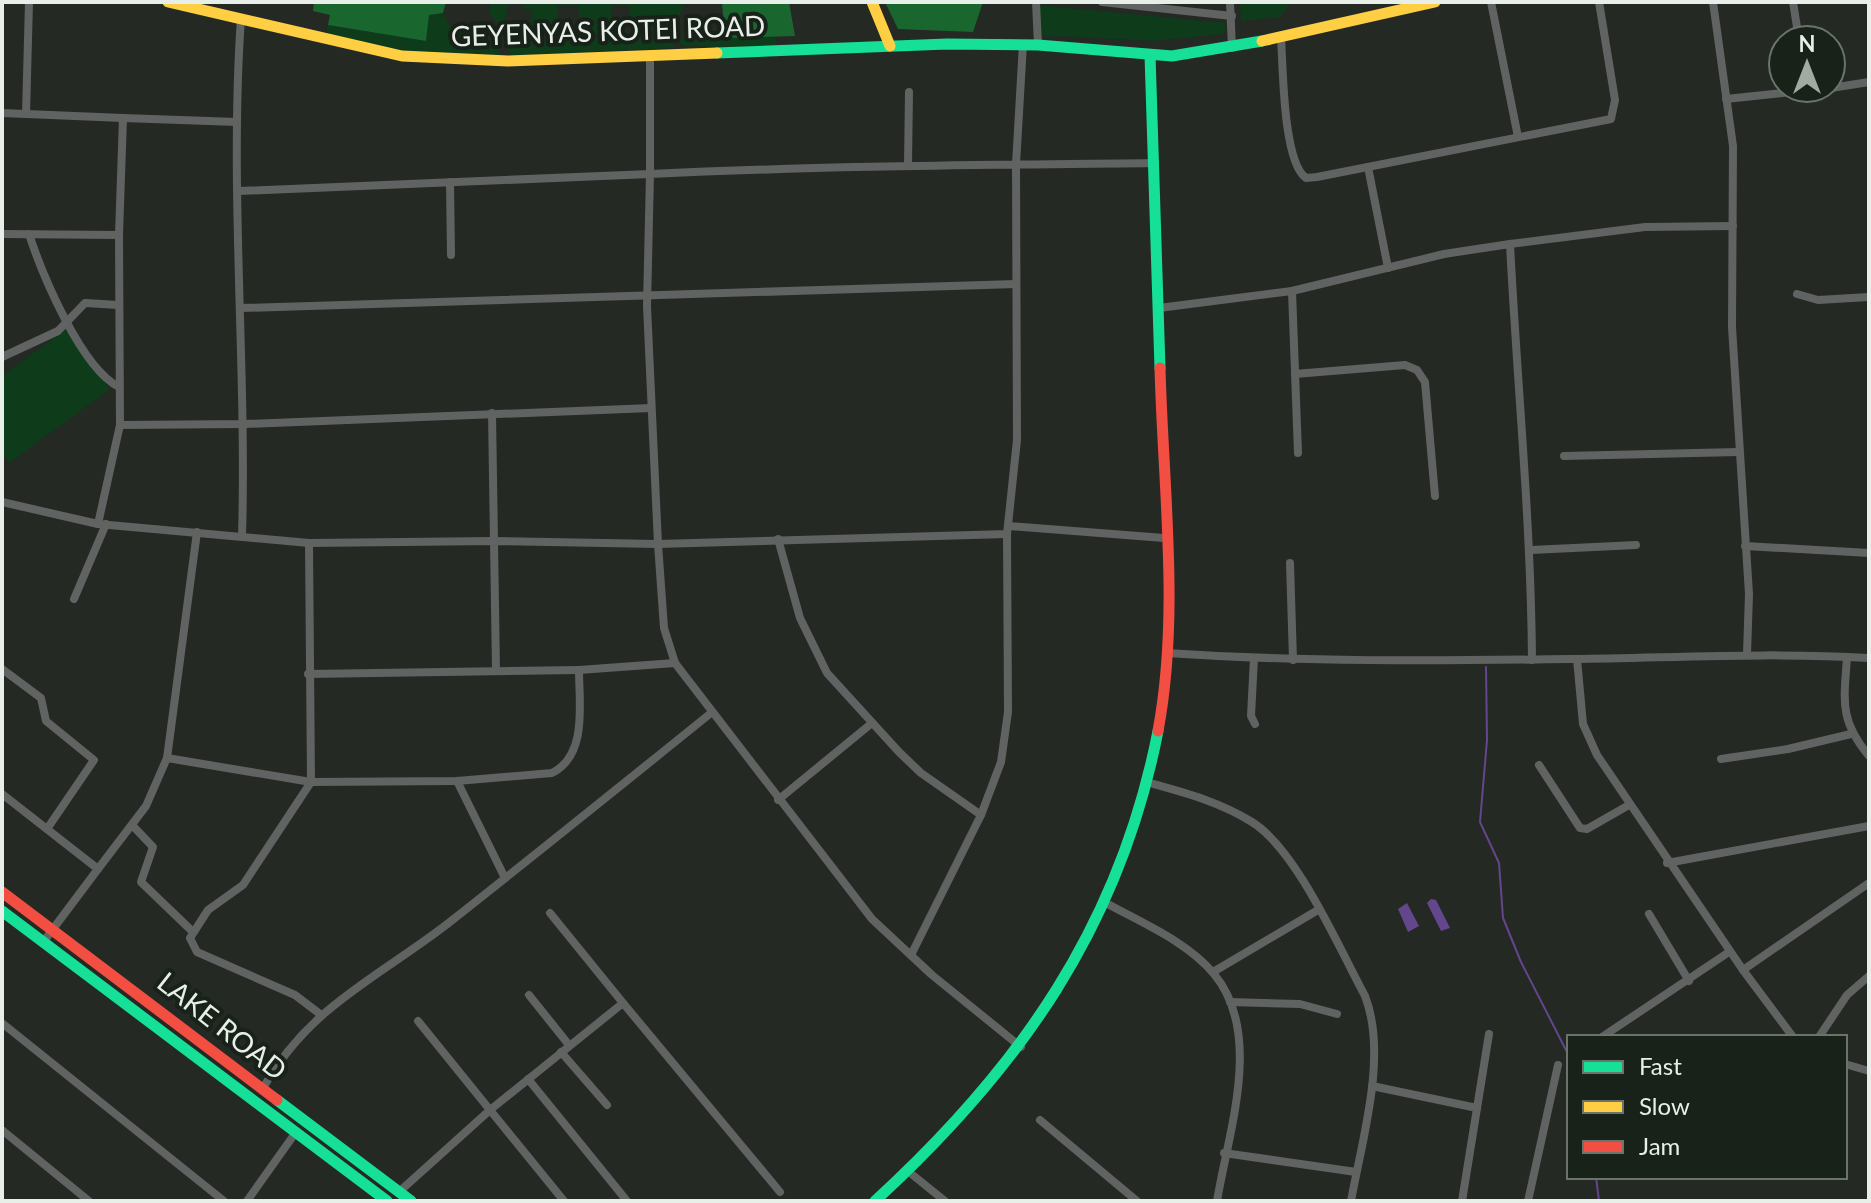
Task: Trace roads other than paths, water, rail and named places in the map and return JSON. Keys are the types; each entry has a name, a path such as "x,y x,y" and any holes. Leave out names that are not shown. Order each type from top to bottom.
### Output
{"street":[{"path":"26,114 29,2"},
{"name":"GEYENYAS KOTEI ROAD","path":"168,2 349,46 419,58 508,61 1023,44 1150,55 1194,54 1435,2"},
{"path":"872,2 890,46"},
{"path":"1036,2 1038,45"},
{"path":"1102,2 1157,5 1232,16"},
{"path":"1230,2 1232,48"},
{"path":"1491,2 1518,137"},
{"path":"1281,37 1291,153 1298,173 1306,178 1611,119 1615,100 1599,2"},
{"path":"1713,2 1733,146 1732,327 1745,546 1747,654"},
{"path":"1793,2 1796,24"},
{"path":"241,18 237,122 245,424 242,536"},
{"path":"911,955 981,815 1001,762 1007,733 1008,530 1017,440 1016,164 1023,44"},
{"path":"650,55 647,296 651,408 664,628 675,663 872,919 1021,1047"},
{"path":"875,1201 909,1172 1021,1047 1066,981 1129,850 1150,783 1167,653 1150,55"},
{"path":"1847,85 1869,82"},
{"path":"908,165 909,92"},
{"path":"1726,99 1767,94"},
{"path":"2,113 237,122"},
{"path":"74,599 102,524 120,425 119,235 123,118"},
{"path":"239,191 908,165 1155,163"},
{"path":"1368,167 1388,268"},
{"path":"450,182 451,255"},
{"path":"1159,308 1292,291 1444,254 1510,244 1645,227 1733,226"},
{"path":"2,234 119,235"},
{"path":"29,234 66,323 93,360 119,387"},
{"path":"1510,244 1522,463 1531,550 1532,660"},
{"path":"242,308 1016,284"},
{"path":"1292,291 1298,453"},
{"path":"1797,294 1818,300 1869,297"},
{"path":"2,357 25,349 66,323 85,303 119,305"},
{"path":"1295,374 1405,365 1417,370 1425,382 1435,496"},
{"path":"120,425 245,424 651,408"},
{"path":"492,413 496,670"},
{"path":"1564,456 1739,452"},
{"path":"2,502 102,524 309,543 493,541 658,544 1008,530 1164,538"},
{"path":"44,941 154,794 167,758 197,532"},
{"path":"778,539 810,644 827,673 921,773 981,815"},
{"path":"309,543 311,782 243,885 208,910 192,931 190,943 197,952 295,995 320,1014"},
{"path":"1531,550 1636,545"},
{"path":"1745,546 1869,553"},
{"path":"1290,563 1293,660"},
{"path":"1167,653 1293,660 1532,660 1747,654 1869,658"},
{"path":"1847,657 1844,716 1851,734 1869,756"},
{"path":"1254,658 1251,716 1255,724"},
{"path":"1577,659 1583,724 1597,755 1667,863 1792,1035"},
{"path":"308,674 579,670 675,663"},
{"path":"2,669 41,698 46,721 94,760 47,829"},
{"path":"167,758 311,782 457,781 552,773 562,768 571,757 579,734 579,670"},
{"path":"263,1088 281,1056 320,1014 408,953 711,713"},
{"path":"778,800 872,723"},
{"path":"1721,759 1788,749 1851,734"},
{"path":"1539,765 1580,828 1587,829 1629,805"},
{"path":"457,781 505,878"},
{"path":"1150,783 1203,797 1254,823 1275,842 1318,910 1369,1006 1372,1086 1351,1201"},
{"path":"2,794 98,869"},
{"path":"132,825 153,847 141,882 192,931"},
{"path":"1667,863 1869,826"},
{"path":"1743,970 1869,883"},
{"name":"LAKE ROAD","path":"2,892 411,1201"},
{"path":"1106,903 1178,943 1213,972 1230,1002 1237,1024 1239,1057 1235,1100 1217,1201"},
{"path":"1213,972 1318,910"},
{"name":"LAKE ROAD","path":"2,911 387,1201"},
{"path":"550,913 780,1192"},
{"path":"1649,914 1689,981"},
{"path":"1605,1035 1729,952"},
{"path":"1820,1035 1847,995 1869,976"},
{"path":"529,995 569,1045"},
{"path":"1230,1002 1300,1004 1337,1014"},
{"path":"400,1191 490,1110 623,1003"},
{"path":"418,1021 564,1201"},
{"path":"2,1023 224,1201"},
{"path":"1462,1201 1489,1034"},
{"path":"561,1052 607,1105"},
{"path":"1528,1201 1558,1065"},
{"path":"1847,1065 1869,1071"},
{"path":"528,1079 627,1201"},
{"path":"1372,1086 1477,1108"},
{"path":"1040,1120 1137,1201"},
{"path":"2,1130 89,1201"},
{"path":"247,1201 296,1132"},
{"path":"1224,1153 1356,1172"},
{"path":"909,1172 945,1201"}],"waterway":[{"path":"1486,667 1487,740 1480,822 1499,863 1503,918 1521,962 1567,1052"},
{"path":"1596,1179 1599,1201"}]}
